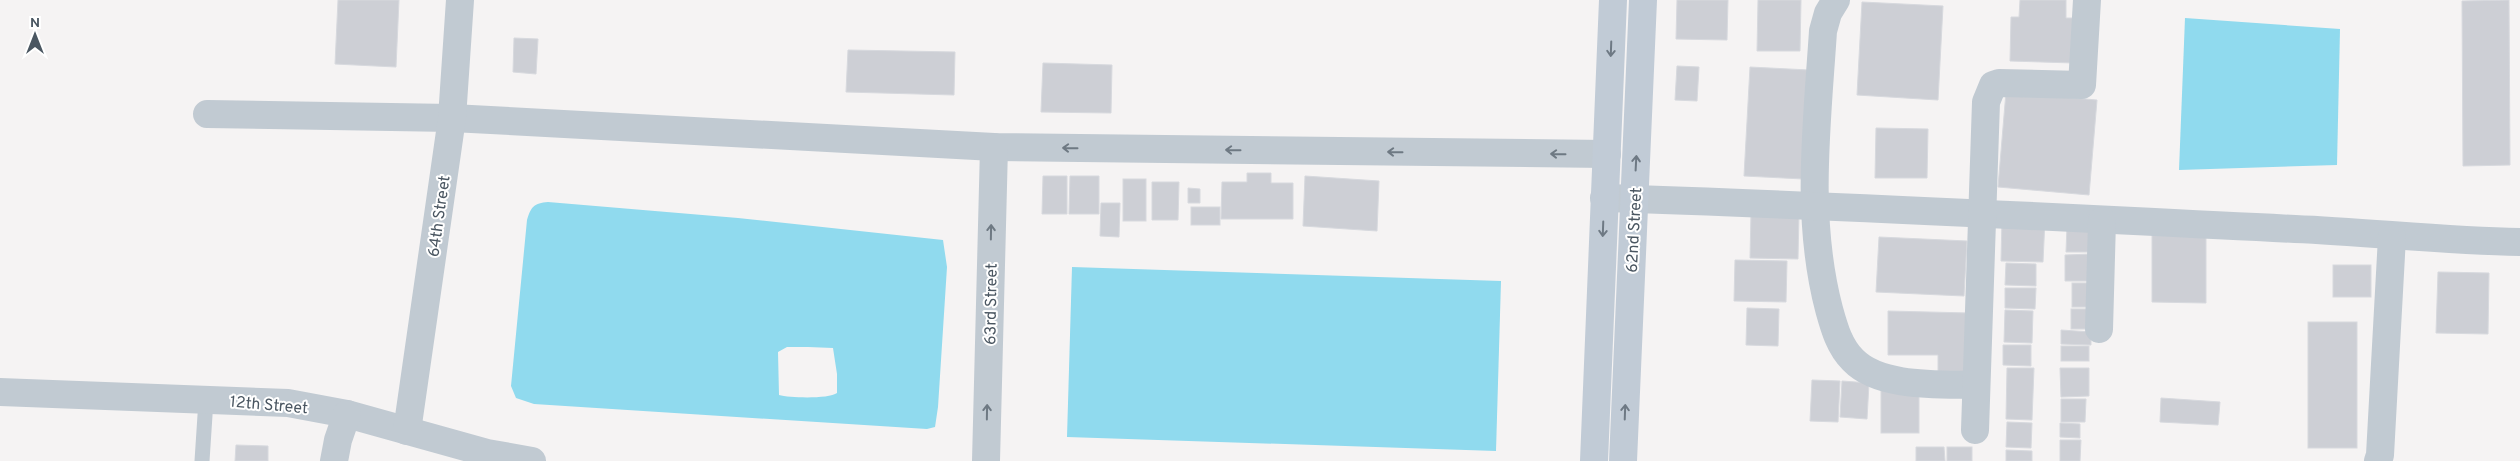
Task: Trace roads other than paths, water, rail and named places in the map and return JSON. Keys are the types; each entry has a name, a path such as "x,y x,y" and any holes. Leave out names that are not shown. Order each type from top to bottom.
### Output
{"main road":[{"name":"62nd Street","path":"1594,461 1613,0"},
{"name":"62nd Street","path":"1623,461 1643,0"}],"street":[{"name":"64th Street","path":"407,431 452,118 460,0"},
{"path":"1836,0 1828,13 1823,31 1814,205 1821,277 1839,341 1853,361 1886,379 1930,384 1976,385"},
{"path":"1975,430 1986,102 1993,85 1999,83 2082,85 2087,0"},
{"path":"207,114 452,118 994,147 1606,154"},
{"name":"63rd Street","path":"986,461 994,147"},
{"path":"1604,198 1981,213 2102,221 2297,229 2392,237 2520,242"},
{"path":"2099,329 2102,221"},
{"path":"2378,461 2380,455 2392,237"},
{"name":"12th Street","path":"0,392 288,403 347,414 487,453 532,461"},
{"path":"334,461 338,440 347,414"}],"lane":[{"path":"202,461 206,400"}],"water":[{"path":"2185,18 2340,29 2337,165 2179,170"},
{"path":"543,203 738,218 943,240 947,267 935,427 927,429 534,404 516,398 511,386 527,220 534,206","holes":["787,347 833,348 837,374 837,393 809,397 779,395 778,352"]},
{"path":"1072,267 1501,281 1496,451 1067,437"}]}
